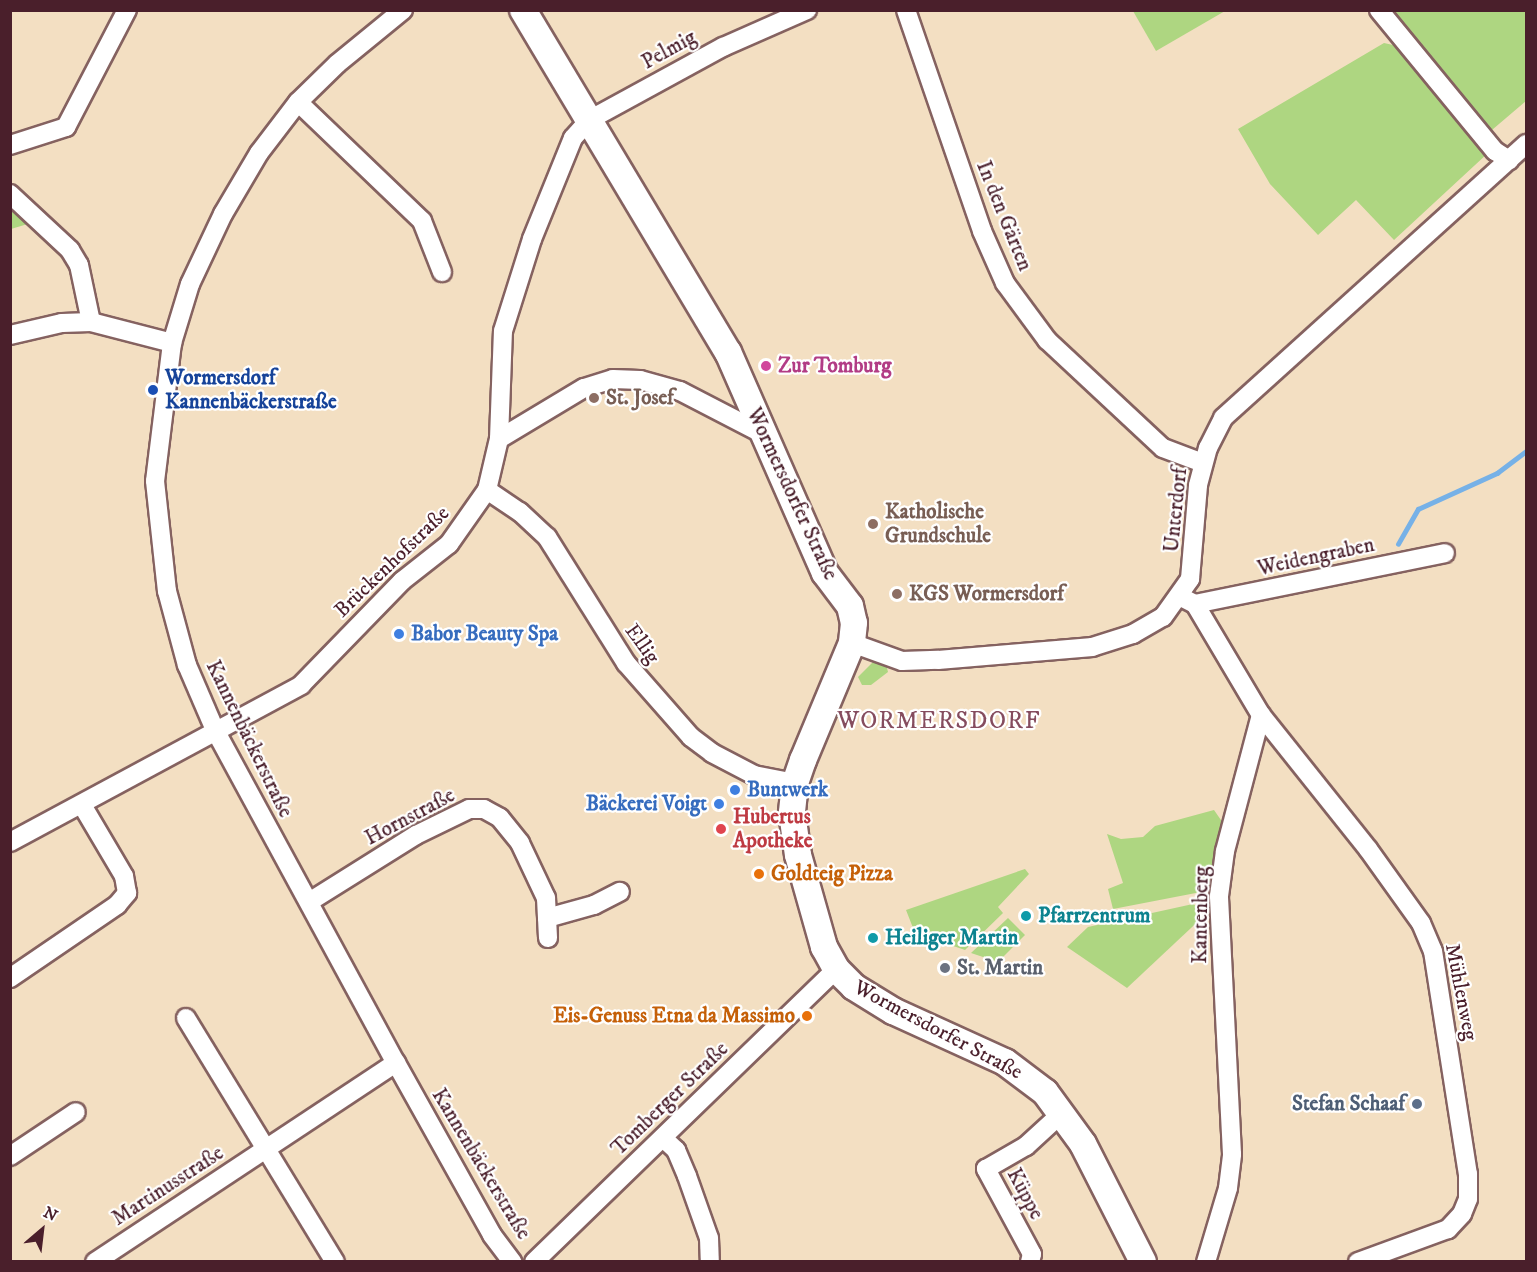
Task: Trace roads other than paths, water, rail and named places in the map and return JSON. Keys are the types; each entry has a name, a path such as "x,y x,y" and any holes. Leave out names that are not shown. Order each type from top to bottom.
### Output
{"main road":[{"name":"Wormersdorfer Straße","path":"523,10 728,352 825,573 850,606 855,623 852,643 795,783 792,813 798,855 824,947 836,969 854,987 893,1011 1005,1062 1045,1092 1083,1144 1143,1262"}],"street":[{"path":"10,145 66,127 127,10"},
{"name":"Kannenbäckerstraße","path":"403,10 337,64 298,102 259,153 223,214 190,284 172,343 155,481 164,572 187,665 215,729 396,1063 492,1235 512,1262"},
{"name":"Pelmig","path":"589,120 723,46 807,10"},
{"name":"In den Gärten","path":"906,10 982,231 1005,283 1047,340 1155,441 1163,448 1203,463"},
{"path":"1379,10 1495,151 1509,160"},
{"path":"298,102 423,220 442,272"},
{"name":"Brückenhofstraße","path":"10,842 82,805 215,729 301,685 402,581 449,544 487,490 500,440 503,331 532,239 573,138 589,120"},
{"name":"Unterdorf","path":"852,643 902,661 1092,647 1133,634 1188,600 1194,561 1198,485 1203,463 1223,418 1249,392 1527,144"},
{"path":"10,194 70,250 80,266 91,322"},
{"path":"10,335 62,323 91,322 172,343"},
{"path":"500,440 584,388 613,379 640,380 680,391 763,434"},
{"name":"Ellig","path":"487,490 520,512 547,537 626,663 691,737 712,753 753,775 795,783"},
{"name":"Weidengraben","path":"1188,600 1445,553"},
{"path":"1188,600 1261,715"},
{"name":"Kantenberg","path":"1206,1262 1228,1188 1232,1154 1219,896 1225,851 1261,715"},
{"name":"Mühlenweg","path":"1261,715 1368,849 1421,923 1433,951 1468,1174 1468,1199 1462,1214 1448,1228 1358,1262"},
{"path":"10,978 117,905 127,892 124,876 82,805"},
{"name":"Hornstraße","path":"309,902 416,835 468,809 484,809 500,818 520,843 546,898 548,938"},
{"path":"547,918 594,905 620,892"},
{"name":"Tomberger Straße","path":"534,1262 836,969"},
{"path":"186,1018 335,1262"},
{"name":"Martinusstraße","path":"95,1262 396,1063"},
{"path":"10,1156 76,1112"},
{"name":"Küppe","path":"1030,1262 1032,1254 986,1169 1026,1146 1062,1113"},
{"path":"663,1138 675,1150 687,1176 709,1238 710,1262"}],"waterway":[{"name":"Weidengraben","path":"1398,544 1418,509 1497,473 1526,451"}],"place":[{"name":"Zur Tomburg","path":"766,366"},
{"name":"Wormersdorf Kannenbäckerstraße","path":"153,390"},
{"name":"St. Josef","path":"594,398"},
{"name":"Katholische Grundschule","path":"873,524"},
{"name":"KGS Wormersdorf","path":"897,594"},
{"name":"Babor Beauty Spa","path":"399,634"},
{"name":"Buntwerk","path":"735,790"},
{"name":"Bäckerei Voigt","path":"719,804"},
{"name":"Hubertus Apotheke","path":"721,829"},
{"name":"Goldteig Pizza","path":"759,874"},
{"name":"Pfarrzentrum","path":"1026,916"},
{"name":"Heiliger Martin","path":"873,938"},
{"name":"St. Martin","path":"945,968"},
{"name":"Eis-Genuss Etna da Massimo","path":"807,1016"},
{"name":"Stefan Schaaf","path":"1417,1104"}],"district":[{"name":"WORMERSDORF","path":"939,722"}]}
